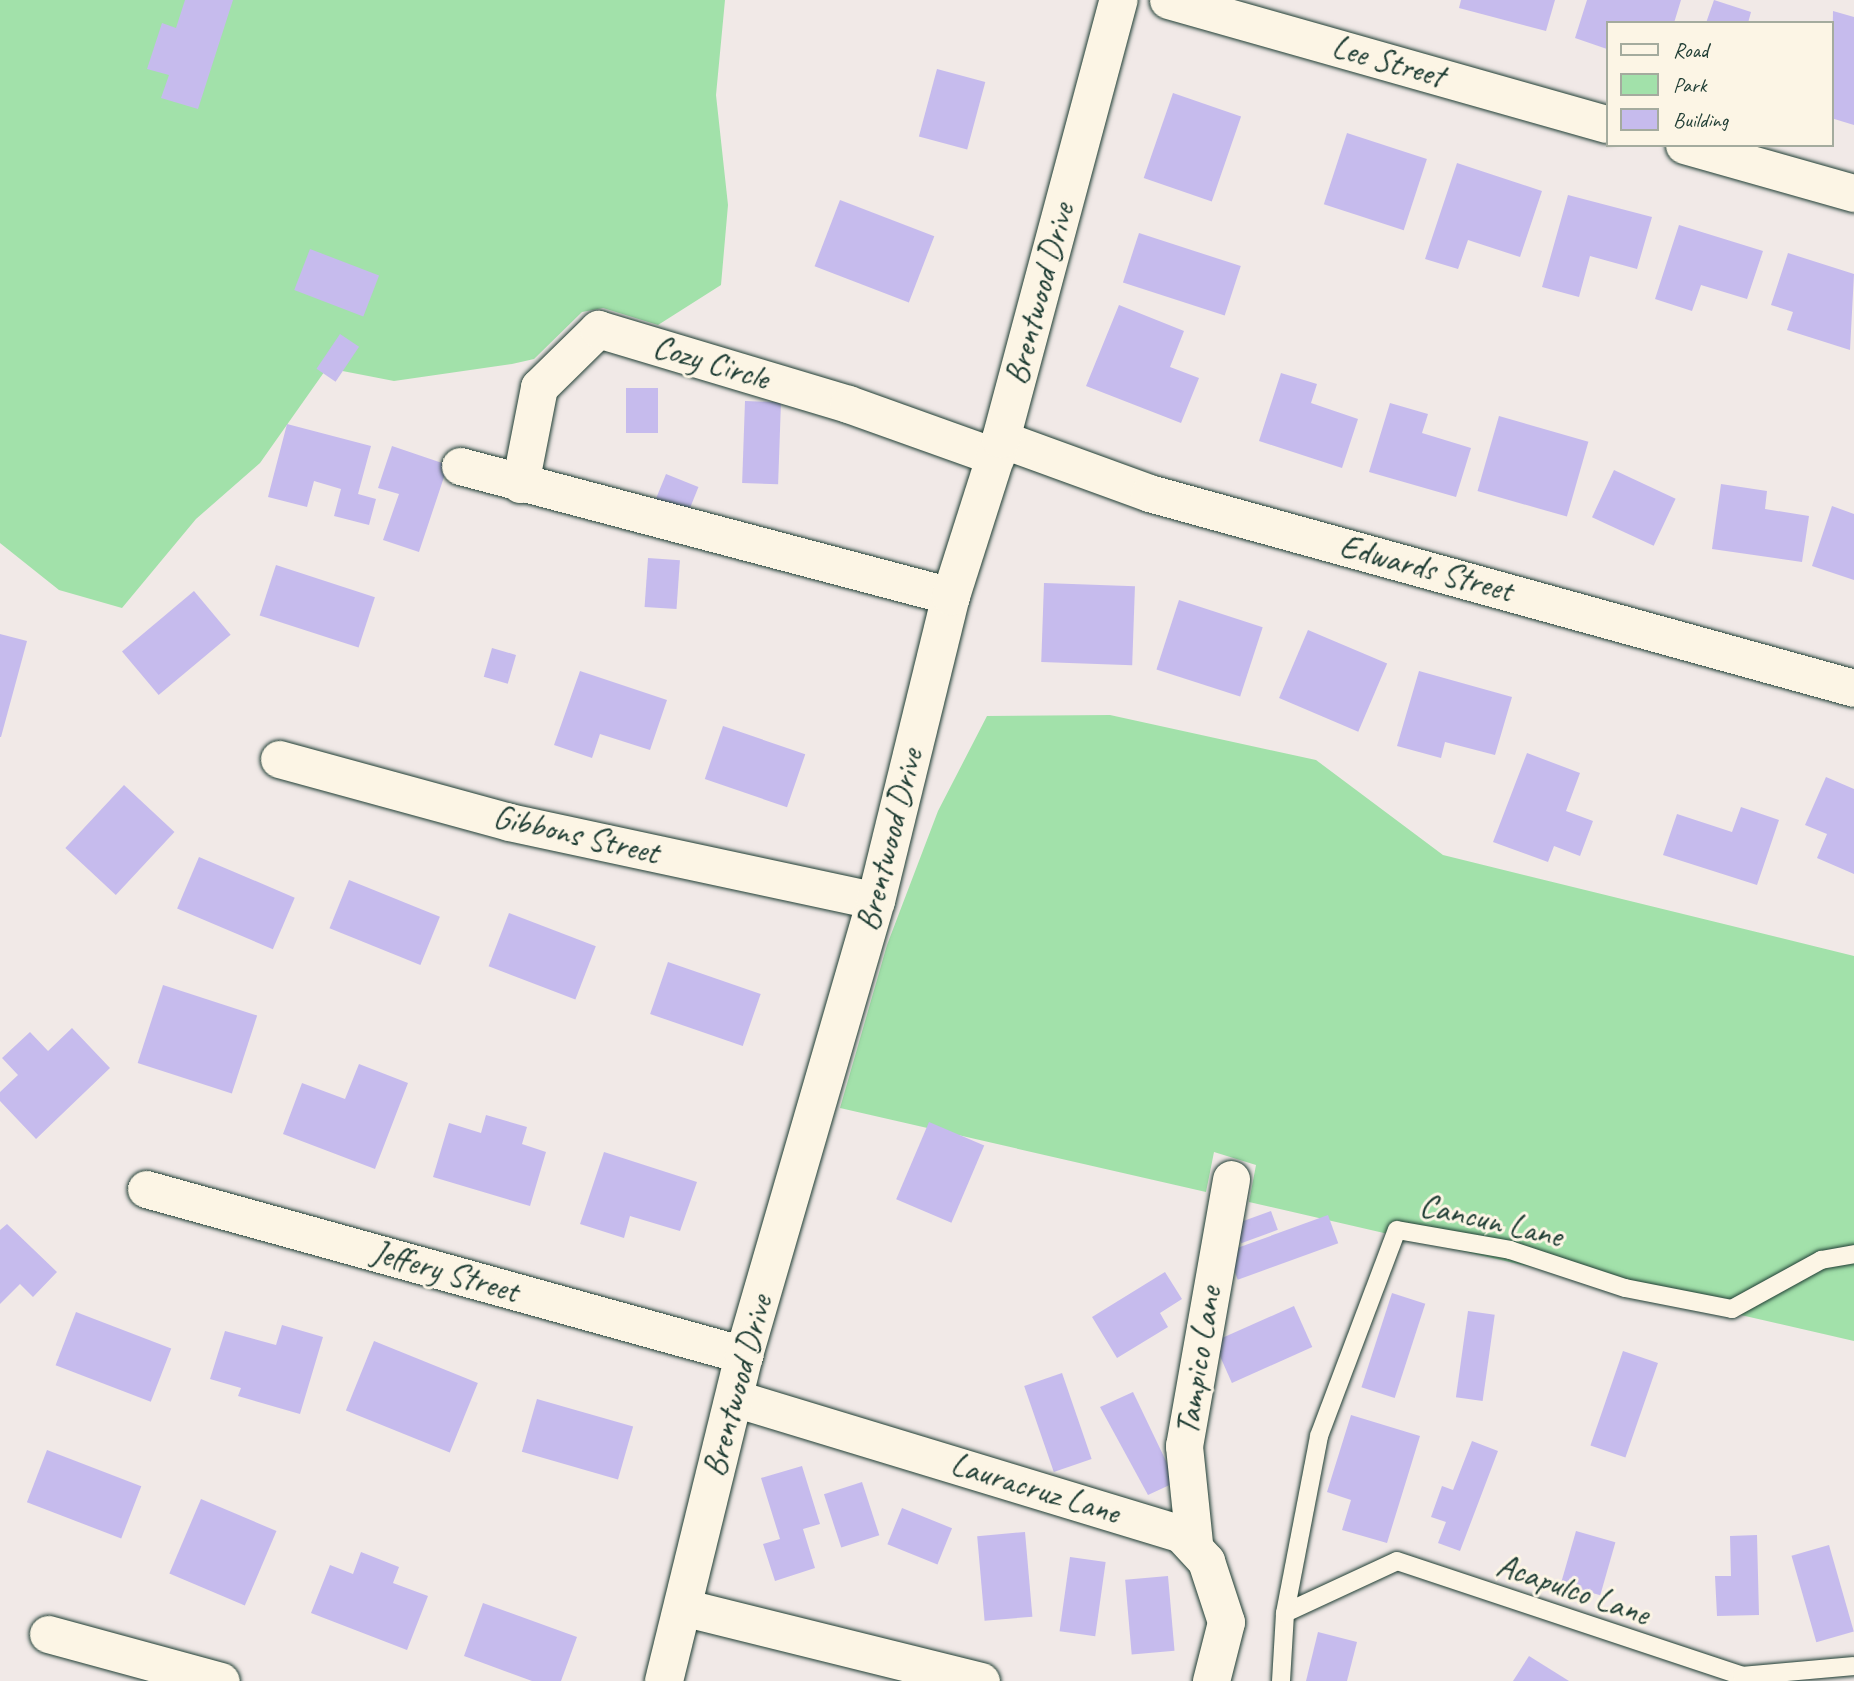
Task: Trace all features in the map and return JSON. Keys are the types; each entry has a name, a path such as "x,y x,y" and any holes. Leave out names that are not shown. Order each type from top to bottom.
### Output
{"street":[{"name":"Brentwood Drive","path":"664,1681 744,1355 876,901 951,596 998,448 1119,0"},
{"name":"Lee Street","path":"1168,0 1605,123"},
{"path":"1691,147 1854,193"},
{"name":"Cozy Circle","path":"520,484 539,387 598,329 998,448"},
{"name":"Edwards Street","path":"998,448 1150,493 1854,688"},
{"path":"460,466 951,596"},
{"name":"Gibbons Street","path":"279,759 509,822 876,901"},
{"name":"Tampico Lane","path":"1194,1544 1184,1446 1231,1179"},
{"name":"Jeffery Street","path":"146,1189 744,1355"},
{"name":"Lauracruz Lane","path":"733,1398 1138,1520 1194,1544"},
{"path":"1194,1544 1226,1622 1211,1681"},
{"path":"682,1607 981,1681"},
{"path":"48,1634 221,1681"}],"lane":[{"name":"Cancun Lane","path":"1281,1681 1285,1613 1319,1436 1397,1230 1510,1250 1625,1288 1732,1309 1821,1260 1854,1254"},
{"name":"Acapulco Lane","path":"1285,1613 1397,1561 1742,1676 1854,1666"}],"green space":[{"path":"0,0 725,0 716,95 728,205 721,285 658,325 603,308 582,312 534,359 512,364 394,381 327,368 260,463 196,519 122,608 59,590 0,543"},
{"path":"1110,715 1316,760 1443,855 1854,956 1854,1341 1249,1202 1256,1165 1214,1152 1206,1192 840,1108 887,945 938,811 987,716"}],"building":[{"path":"185,0 233,0 198,109 161,98 169,75 147,69 162,23 176,28"},
{"path":"1461,0 1555,0 1546,31 1459,8"},
{"path":"1587,0 1681,0 1675,21 1605,21 1605,48 1575,38"},
{"path":"1714,0 1751,12 1749,21 1707,21"},
{"path":"1833,11 1854,17 1854,125 1833,119"},
{"path":"937,69 985,82 967,150 919,137"},
{"path":"1173,93 1241,116 1212,202 1144,178"},
{"path":"1347,133 1427,159 1404,230 1324,204"},
{"path":"1457,163 1542,191 1520,257 1468,240 1458,269 1425,259"},
{"path":"1568,195 1652,217 1637,269 1590,256 1579,297 1542,287"},
{"path":"840,200 934,236 909,302 815,266"},
{"path":"1679,225 1763,251 1747,299 1701,285 1692,311 1655,299"},
{"path":"1139,233 1241,266 1225,316 1123,282"},
{"path":"310,249 379,276 363,317 294,290"},
{"path":"1788,253 1854,274 1850,350 1787,330 1793,312 1771,305"},
{"path":"1119,305 1184,331 1170,367 1199,378 1181,423 1086,386"},
{"path":"340,334 359,347 336,382 317,369"},
{"path":"1281,373 1317,384 1311,403 1358,419 1342,468 1259,441"},
{"path":"626,388 658,388 658,433 626,433"},
{"path":"745,401 781,402 778,484 742,483"},
{"path":"1390,403 1428,414 1422,433 1471,448 1456,497 1369,472"},
{"path":"1499,416 1588,442 1567,517 1478,491"},
{"path":"287,424 371,446 358,494 376,499 369,525 334,516 341,489 314,481 307,507 268,497"},
{"path":"392,446 448,465 419,552 383,540 399,494 378,488"},
{"path":"1614,470 1676,499 1654,546 1592,517"},
{"path":"666,474 698,487 686,518 654,505"},
{"path":"1721,484 1767,491 1765,509 1809,516 1802,562 1712,549"},
{"path":"1832,506 1854,514 1854,580 1812,566"},
{"path":"648,558 680,560 677,609 645,607"},
{"path":"276,565 375,597 359,648 260,615"},
{"path":"1044,583 1135,586 1132,665 1041,662"},
{"path":"194,591 231,635 159,695 122,651"},
{"path":"1179,600 1263,627 1240,697 1156,669"},
{"path":"1308,630 1387,664 1358,732 1279,698"},
{"path":"0,634 27,641 1,737 0,737"},
{"path":"492,648 516,655 508,684 484,677"},
{"path":"580,671 667,700 650,750 600,734 592,758 554,745"},
{"path":"1419,671 1512,697 1495,755 1445,742 1441,758 1397,746"},
{"path":"723,726 805,754 787,807 705,779"},
{"path":"1527,753 1580,773 1566,811 1593,821 1580,856 1554,846 1548,862 1493,842"},
{"path":"1826,777 1854,789 1854,874 1817,858 1827,834 1805,825"},
{"path":"124,785 174,832 116,895 65,848"},
{"path":"1741,807 1779,820 1757,885 1663,855 1677,814 1732,832"},
{"path":"199,857 295,898 273,949 177,909"},
{"path":"349,880 440,917 420,965 330,928"},
{"path":"509,913 596,946 575,1000 489,966"},
{"path":"668,962 761,994 743,1046 650,1014"},
{"path":"163,985 257,1016 232,1094 138,1063"},
{"path":"72,1028 110,1068 36,1139 0,1101 0,1092 18,1075 2,1058 30,1032 48,1051"},
{"path":"359,1064 408,1083 375,1169 283,1134 302,1083 345,1099"},
{"path":"486,1115 527,1127 522,1144 546,1152 530,1206 433,1177 449,1123 481,1133"},
{"path":"929,1122 984,1145 951,1223 896,1199"},
{"path":"604,1152 697,1182 680,1231 630,1216 624,1238 580,1224"},
{"path":"1271,1211 1278,1230 1241,1243 1234,1224"},
{"path":"1328,1215 1338,1243 1238,1280 1227,1252"},
{"path":"7,1224 57,1272 33,1297 20,1284 0,1304 0,1230"},
{"path":"1165,1272 1182,1299 1160,1313 1168,1327 1117,1358 1092,1317"},
{"path":"1392,1293 1425,1304 1395,1398 1361,1387"},
{"path":"1294,1306 1312,1347 1232,1383 1214,1342"},
{"path":"1468,1311 1495,1315 1483,1401 1456,1397"},
{"path":"76,1312 171,1349 151,1402 56,1365"},
{"path":"282,1325 323,1337 300,1414 238,1396 241,1388 210,1379 225,1331 276,1345"},
{"path":"374,1341 478,1383 450,1452 346,1411"},
{"path":"1623,1351 1658,1363 1625,1458 1590,1446"},
{"path":"1062,1373 1092,1459 1054,1472 1024,1386"},
{"path":"1133,1392 1176,1482 1148,1495 1100,1407"},
{"path":"537,1399 633,1427 618,1479 522,1452"},
{"path":"1351,1415 1420,1436 1387,1543 1342,1530 1351,1500 1327,1492"},
{"path":"1472,1441 1498,1451 1460,1551 1438,1543 1446,1522 1431,1517 1442,1486 1453,1490"},
{"path":"47,1450 141,1486 121,1538 27,1502"},
{"path":"802,1466 820,1524 803,1529 815,1568 775,1581 763,1544 780,1539 761,1478"},
{"path":"862,1482 879,1535 841,1548 824,1494"},
{"path":"201,1499 276,1531 245,1606 169,1574"},
{"path":"902,1508 952,1528 937,1564 887,1544"},
{"path":"1576,1531 1615,1542 1600,1595 1561,1584"},
{"path":"1025,1532 1032,1617 985,1621 977,1536"},
{"path":"1757,1535 1759,1615 1717,1616 1715,1576 1731,1576 1730,1536"},
{"path":"1829,1545 1854,1632 1816,1642 1792,1556"},
{"path":"361,1552 399,1567 393,1583 428,1596 407,1650 311,1613 330,1565 353,1574"},
{"path":"1070,1557 1106,1562 1095,1636 1060,1631"},
{"path":"1168,1576 1175,1651 1132,1654 1125,1580"},
{"path":"483,1603 577,1637 561,1681 532,1681 464,1656"},
{"path":"1318,1632 1357,1642 1347,1681 1306,1681"},
{"path":"1529,1656 1569,1681 1513,1681"}]}
